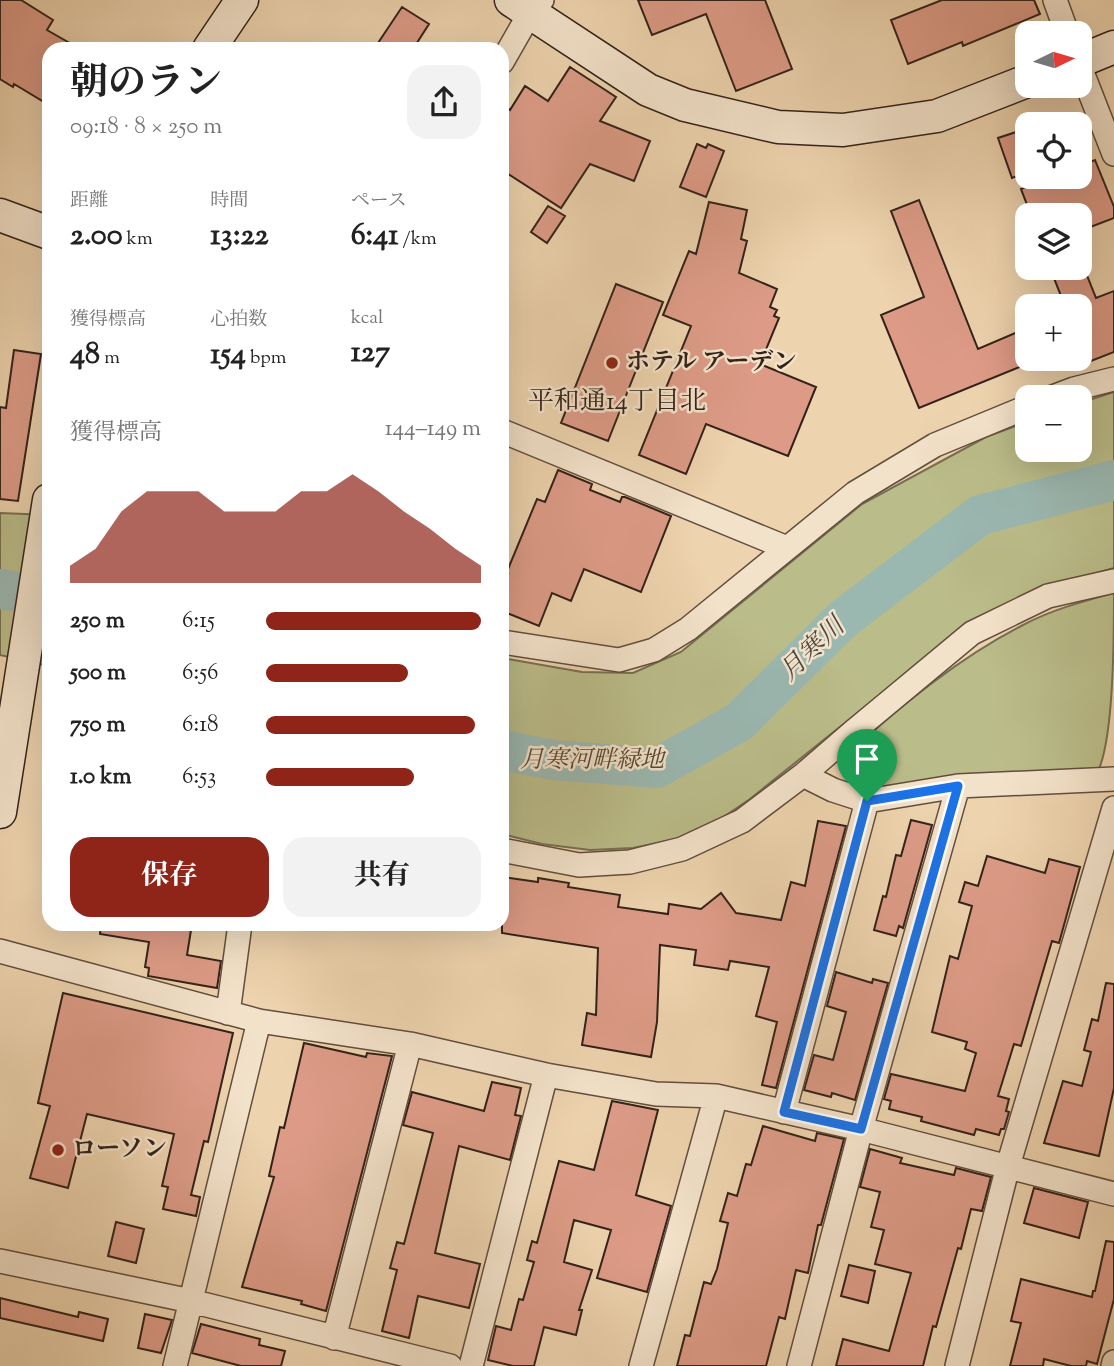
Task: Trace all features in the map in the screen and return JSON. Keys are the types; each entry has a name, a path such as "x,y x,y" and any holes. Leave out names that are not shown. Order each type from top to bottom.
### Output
{"street":[{"path":"214,42 242,0"},
{"path":"1055,0 1063,21"},
{"path":"509,46 528,4 648,90 685,105 778,127 843,130 937,116 1015,86"},
{"path":"1092,56 1114,47"},
{"path":"1092,98 1114,154"},
{"path":"0,215 42,230"},
{"path":"1090,385 1114,379"},
{"path":"509,643 620,660 654,650 688,629 855,493 934,445 1015,413"},
{"path":"509,434 788,548"},
{"path":"0,811 42,544"},
{"path":"509,851 579,865 630,862 682,849 742,821 803,775 972,633 1048,596 1114,581"},
{"path":"803,775 833,790 867,801 958,786 1114,779"},
{"path":"799,1366 861,1129 958,786"},
{"path":"784,1112 867,801"},
{"path":"957,1366 1008,1166 1114,808"},
{"path":"228,1013 239,931"},
{"path":"0,951 259,1021 410,1044 546,1075 656,1094 716,1096 861,1129 1114,1194"},
{"path":"175,1366 259,1021"},
{"path":"334,1338 410,1044"},
{"path":"471,1366 546,1075"},
{"path":"641,1366 716,1096"},
{"path":"0,1261 191,1301 450,1366"}],"green space":[{"name":"月寒河畔緑地","path":"1114,392 1114,568 1043,589 917,665 750,799 713,824 676,839 633,848 590,850 542,844 509,836 509,659 582,672 633,673 681,652 862,504 986,437 1015,426 1015,462 1092,462 1092,399"},
{"path":"0,513 42,515 42,664 0,655"},
{"path":"1114,593 1110,716 1102,760 1096,775 862,791 851,751 912,699 977,652 1023,625 1056,610"}],"building":[{"path":"0,0 21,0 53,20 47,30 68,42 42,42 42,101 0,79"},
{"path":"638,0 765,0 792,69 736,91 706,14 652,35"},
{"path":"942,0 1034,0 1040,14 1023,21 1015,21 1015,24 963,46 962,42 908,64 891,20"},
{"path":"402,7 429,24 417,42 379,42"},
{"path":"570,67 616,97 600,121 650,141 634,181 590,164 561,208 509,175 509,109 525,86 548,101"},
{"path":"1015,132 1015,177 1012,178 998,138"},
{"path":"697,144 706,148 708,144 724,151 706,197 680,187"},
{"path":"1095,160 1114,207 1114,218 1092,226 1092,203 1026,203 1021,189 1092,189 1092,161"},
{"path":"919,200 978,349 1015,333 1015,369 919,408 881,315 924,297 891,211"},
{"path":"709,202 747,210 741,239 747,241 739,273 777,289 770,307 777,310 774,316 779,318 760,364 816,387 788,456 706,424 686,474 639,455 691,326 663,315 689,251 696,254"},
{"path":"548,206 565,216 547,243 531,232"},
{"path":"1055,280 1089,280 1096,298 1114,291 1114,352 1092,361 1092,294 1060,294"},
{"name":"ホテル アーデン","path":"616,284 663,302 608,441 561,423"},
{"path":"14,350 41,354 18,501 0,499 0,407 6,408"},
{"path":"558,470 592,484 590,490 620,502 622,497 625,497 671,516 641,592 584,569 571,601 552,593 539,626 509,614 509,567 537,499 545,502"},
{"path":"911,820 932,825 903,928 899,926 896,936 874,930 883,896 886,897 896,855 901,856"},
{"path":"818,821 846,826 776,1088 762,1085 777,1022 756,1016 769,967 730,961 728,970 694,965 696,950 660,945 657,1022 651,1057 582,1045 587,1013 596,1015 598,948 502,933 509,931 509,878 538,882 538,878 569,883 568,887 620,895 618,907 668,914 669,904 701,909 721,893 736,913 781,920 791,882 805,886"},
{"path":"987,856 1045,873 1049,859 1080,867 1059,943 1052,941 1021,1046 1014,1044 998,1096 1009,1099 1006,1111 1009,1112 1004,1129 1001,1129 999,1135 976,1129 974,1135 921,1121 922,1117 889,1109 891,1101 884,1099 891,1074 965,1091 976,1053 965,1049 967,1042 932,1032 950,956 958,959 972,906 959,902 965,882 978,886"},
{"path":"100,931 191,931 187,955 221,961 217,988 148,976 149,968 145,967 149,942 100,934"},
{"path":"836,972 872,983 873,979 888,983 855,1100 832,1093 831,1097 804,1090 814,1055 833,1060 846,1012 827,1006"},
{"path":"1106,983 1114,984 1114,1088 1099,1156 1044,1143 1063,1081 1082,1086 1091,1052 1084,1050 1092,1019 1098,1021"},
{"path":"63,993 233,1033 208,1142 204,1141 191,1195 200,1197 196,1216 163,1209 168,1187 162,1186 174,1134 87,1114 68,1188 30,1178 50,1106 38,1103"},
{"path":"304,1043 366,1057 367,1053 392,1056 326,1311 301,1304 302,1301 242,1287 274,1177 269,1176 280,1127 284,1128"},
{"path":"492,1082 521,1088 515,1115 521,1116 510,1160 459,1146 435,1253 480,1264 469,1308 418,1296 409,1338 382,1331 397,1270 390,1268 397,1242 404,1244 433,1133 403,1125 412,1092 484,1111"},
{"path":"612,1101 658,1110 636,1195 671,1206 647,1292 597,1278 611,1230 574,1220 564,1262 592,1270 579,1310 582,1310 576,1335 544,1327 534,1366 513,1366 488,1360 496,1326 511,1330 519,1299 523,1300 534,1262 527,1260 532,1241 537,1243 559,1161 594,1170"},
{"path":"763,1126 815,1141 817,1133 844,1139 821,1225 818,1225 808,1273 796,1270 785,1319 779,1317 766,1366 677,1366 685,1335 690,1336 704,1282 711,1284 717,1269 728,1223 720,1221 728,1193 737,1196 746,1164 751,1165"},
{"path":"870,1149 902,1158 900,1163 954,1175 956,1168 991,1177 982,1211 971,1209 936,1327 933,1326 923,1366 836,1366 843,1339 889,1351 911,1273 875,1264 884,1230 871,1227 880,1192 860,1187"},
{"path":"1034,1188 1088,1202 1079,1238 1024,1223"},
{"path":"116,1222 144,1229 136,1263 108,1256"},
{"path":"1106,1241 1114,1242 1114,1299 1097,1364 1087,1361 1086,1366 1071,1366 1044,1359 1043,1366 1010,1366 1021,1323 1011,1321 1021,1279 1092,1297"},
{"path":"849,1265 875,1271 868,1303 841,1296"},
{"path":"0,1298 78,1317 79,1312 108,1319 103,1341 0,1318"},
{"path":"145,1314 172,1320 161,1353 138,1348"},
{"path":"201,1324 260,1339 259,1345 285,1351 281,1366 241,1366 192,1353"}],"waterway":[{"name":"月寒川","path":"509,751 553,760 657,768 739,722 843,619 980,515 1114,480"},
{"name":"月寒川","path":"0,589 42,596"}],"place":[{"name":"ホテル アーデン","path":"612,363"},
{"name":"ローソン","path":"58,1150"}],"district":[{"name":"平和通14丁目北","path":"617,402"}],"route":[{"path":"958,786 861,1129 784,1112 867,801 958,786"}]}
